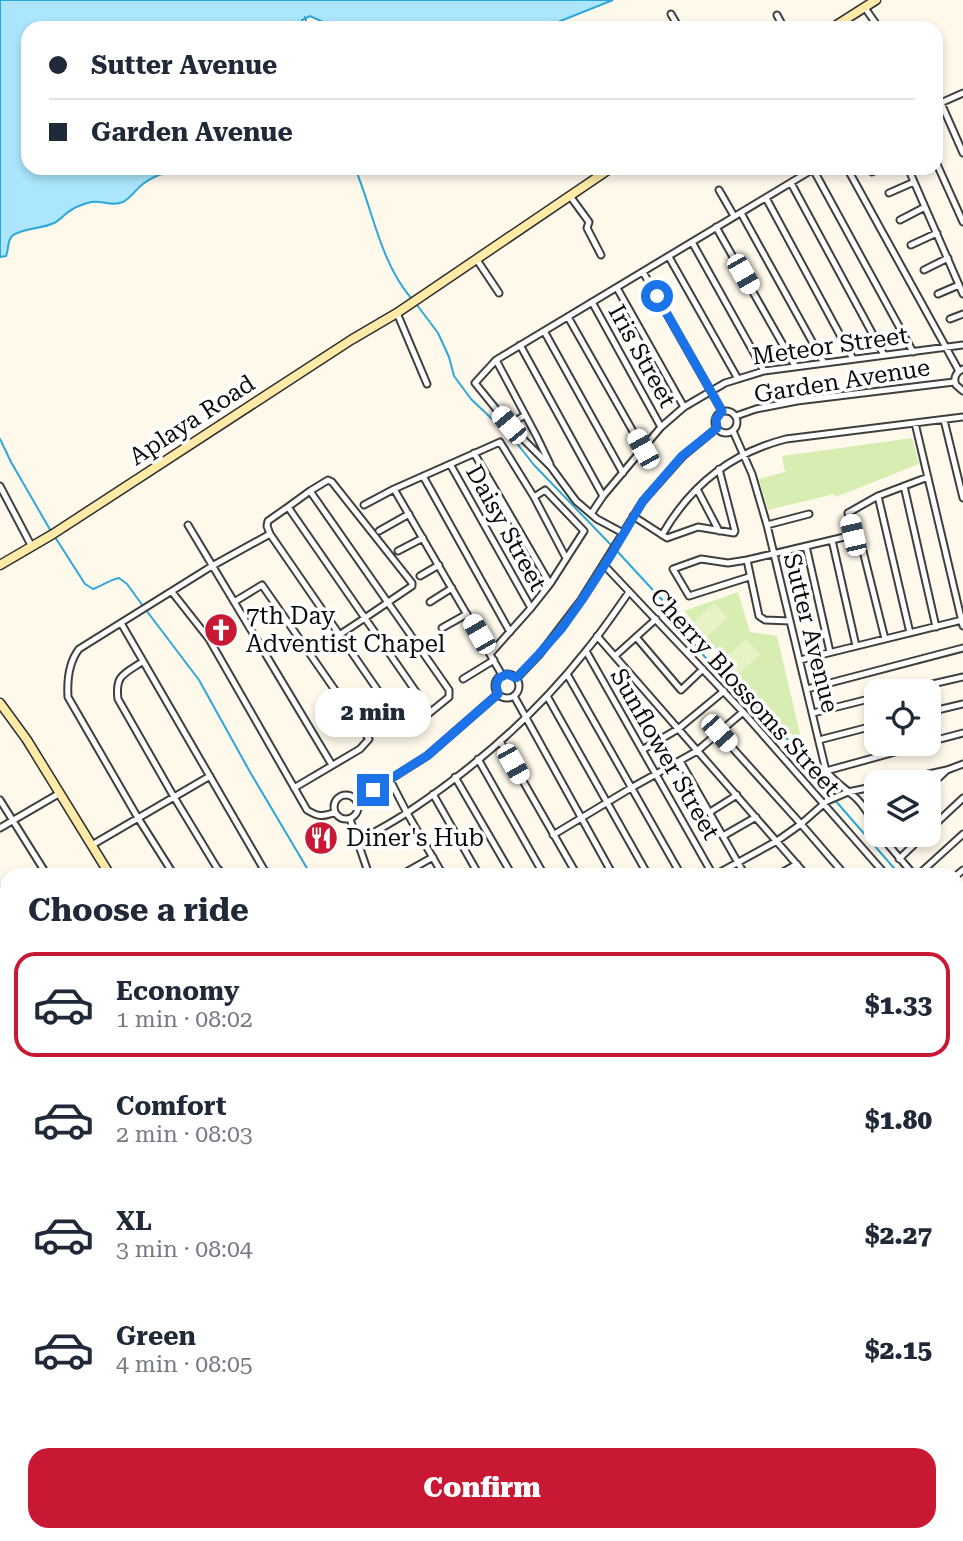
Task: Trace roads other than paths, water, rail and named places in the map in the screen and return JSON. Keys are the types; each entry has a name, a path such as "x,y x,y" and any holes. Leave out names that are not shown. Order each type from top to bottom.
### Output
{"street":[{"path":"844,21 876,0"},
{"path":"865,8 874,21"},
{"path":"671,14 675,21"},
{"path":"777,15 780,21"},
{"path":"943,102 963,93"},
{"path":"943,114 963,153"},
{"name":"Aplaya Road","path":"0,565 397,313 598,175"},
{"path":"623,533 591,514 576,501 551,467 509,425 475,383 496,360 804,175"},
{"path":"817,175 913,352"},
{"path":"851,175 961,370 955,376 954,382 963,391"},
{"path":"911,175 963,294"},
{"path":"942,175 963,222"},
{"path":"889,193 914,182"},
{"path":"791,183 884,355"},
{"path":"719,190 737,215 824,363"},
{"path":"570,196 589,222 587,228 601,255"},
{"path":"766,198 853,359"},
{"path":"900,220 925,207"},
{"path":"716,227 795,366"},
{"path":"911,245 936,233"},
{"path":"692,242 764,371"},
{"path":"669,257 738,379"},
{"path":"924,270 948,258"},
{"path":"477,260 499,293"},
{"path":"643,272 722,411"},
{"path":"937,294 959,285"},
{"path":"618,288 684,407"},
{"name":"Iris Street","path":"592,302 661,427"},
{"path":"397,313 427,384"},
{"path":"950,319 963,314"},
{"path":"568,317 643,449"},
{"path":"544,331 623,473"},
{"path":"520,345 603,496"},
{"name":"Meteor Street","path":"591,514 661,427 684,407 711,390 764,371 963,345"},
{"path":"496,360 551,467"},
{"name":"Garden Avenue","path":"736,416 797,401 954,382"},
{"path":"722,411 730,411 736,416 738,424 733,431 724,433 717,428 716,419 722,411"},
{"path":"509,425 525,415"},
{"path":"662,535 672,517 697,489 719,469 744,453 786,439 963,417"},
{"path":"944,420 963,498"},
{"path":"800,660 962,623 915,423"},
{"path":"516,678 562,628 643,501 669,470 717,428"},
{"name":"Sutter Avenue","path":"733,431 744,453 767,525 826,771"},
{"path":"527,444 537,437"},
{"path":"364,505 500,442 534,497 566,558"},
{"path":"474,453 550,583"},
{"name":"Daisy Street","path":"450,464 531,608"},
{"path":"633,516 667,538 698,527 733,533 735,531 719,469"},
{"path":"423,476 510,632"},
{"path":"885,639 862,547 853,535 848,513 878,496 928,477"},
{"path":"310,491 387,603 449,690 449,696 411,728 401,724 339,635 270,534 268,521 310,491 328,480 412,583 412,586 387,603 365,619 339,635"},
{"path":"0,486 32,547"},
{"path":"904,486 936,627"},
{"path":"394,489 502,675"},
{"path":"697,489 719,531"},
{"path":"463,679 492,657 550,583 584,531 545,490 534,497"},
{"path":"878,496 910,633"},
{"path":"288,507 430,712"},
{"path":"379,531 409,514"},
{"path":"767,525 809,514"},
{"path":"188,524 332,765"},
{"path":"170,868 68,697 67,683 73,657 79,649 212,566 270,534"},
{"path":"749,577 689,596 673,569 701,559 728,563 747,560 853,535"},
{"path":"398,551 423,538"},
{"path":"832,540 856,646"},
{"path":"806,546 830,652"},
{"path":"747,560 759,617 765,620 790,621"},
{"path":"421,576 439,565"},
{"name":"Cherry Blossoms Street","path":"604,565 724,691 880,868"},
{"path":"234,602 262,585 369,739 360,749 294,788"},
{"path":"430,602 452,588"},
{"path":"172,592 209,639 307,810 316,816 324,817 335,812"},
{"path":"357,842 407,813 500,741 567,674 629,592"},
{"path":"442,628 467,614"},
{"path":"615,656 656,619"},
{"path":"121,623 263,868"},
{"path":"597,636 800,868"},
{"path":"636,637 681,690 703,669"},
{"path":"807,689 963,648"},
{"name":"Sunflower Street","path":"586,651 710,868"},
{"path":"142,662 121,677 117,687 118,699 218,868"},
{"path":"567,674 677,868"},
{"path":"502,675 516,678 519,688 514,696 505,698 498,694 496,681 502,675"},
{"path":"941,682 963,677"},
{"path":"642,750 678,729 724,691"},
{"path":"357,800 428,755 498,694"},
{"path":"514,696 609,868"},
{"path":"547,696 644,868"},
{"path":"813,713 864,700"},
{"path":"0,703 27,740 106,868"},
{"path":"941,709 963,704"},
{"path":"553,835 697,751 743,712"},
{"path":"819,740 864,728"},
{"path":"719,733 839,868"},
{"path":"941,739 963,733"},
{"path":"500,741 573,868"},
{"path":"864,808 826,771 880,756"},
{"path":"478,760 540,868"},
{"path":"680,761 741,868"},
{"path":"941,771 962,766"},
{"path":"941,776 947,770"},
{"path":"92,845 210,776"},
{"path":"455,778 508,868"},
{"path":"390,780 439,868"},
{"path":"727,868 777,841 825,803 848,792 864,789"},
{"path":"0,828 60,793"},
{"path":"433,794 475,868"},
{"path":"342,795 350,795 357,800 358,811 350,819 341,818 335,812 335,800 342,795"},
{"path":"710,812 737,795"},
{"path":"941,819 963,798"},
{"path":"0,800 43,868"},
{"path":"723,836 756,817"},
{"path":"350,819 366,868"},
{"path":"924,868 963,834"},
{"path":"890,847 909,868"},
{"path":"899,859 912,847"},
{"path":"413,868 433,857"},
{"path":"790,868 797,864"}],"water":[{"path":"0,0 613,0 560,21 321,21 310,16 302,21 21,21 21,175 160,175 140,186 123,202 88,203 72,209 49,225 16,233 9,240 6,256 0,257"}],"waterway":[{"path":"305,17 306,21"},
{"path":"357,175 384,252 400,284 411,298"},
{"path":"417,305 438,333 454,376 471,399 515,441 534,465 612,546"},
{"path":"0,439 52,533"},
{"path":"55,537 85,584 93,589 119,578 127,584 143,606"},
{"path":"616,550 664,602 679,626 705,657 779,728 814,776 894,868"},
{"path":"146,610 199,680 307,868"}],"place":[{"name":"7th Day Adventist Chapel","path":"221,630"},
{"name":"Diner's Hub","path":"321,838"}]}
